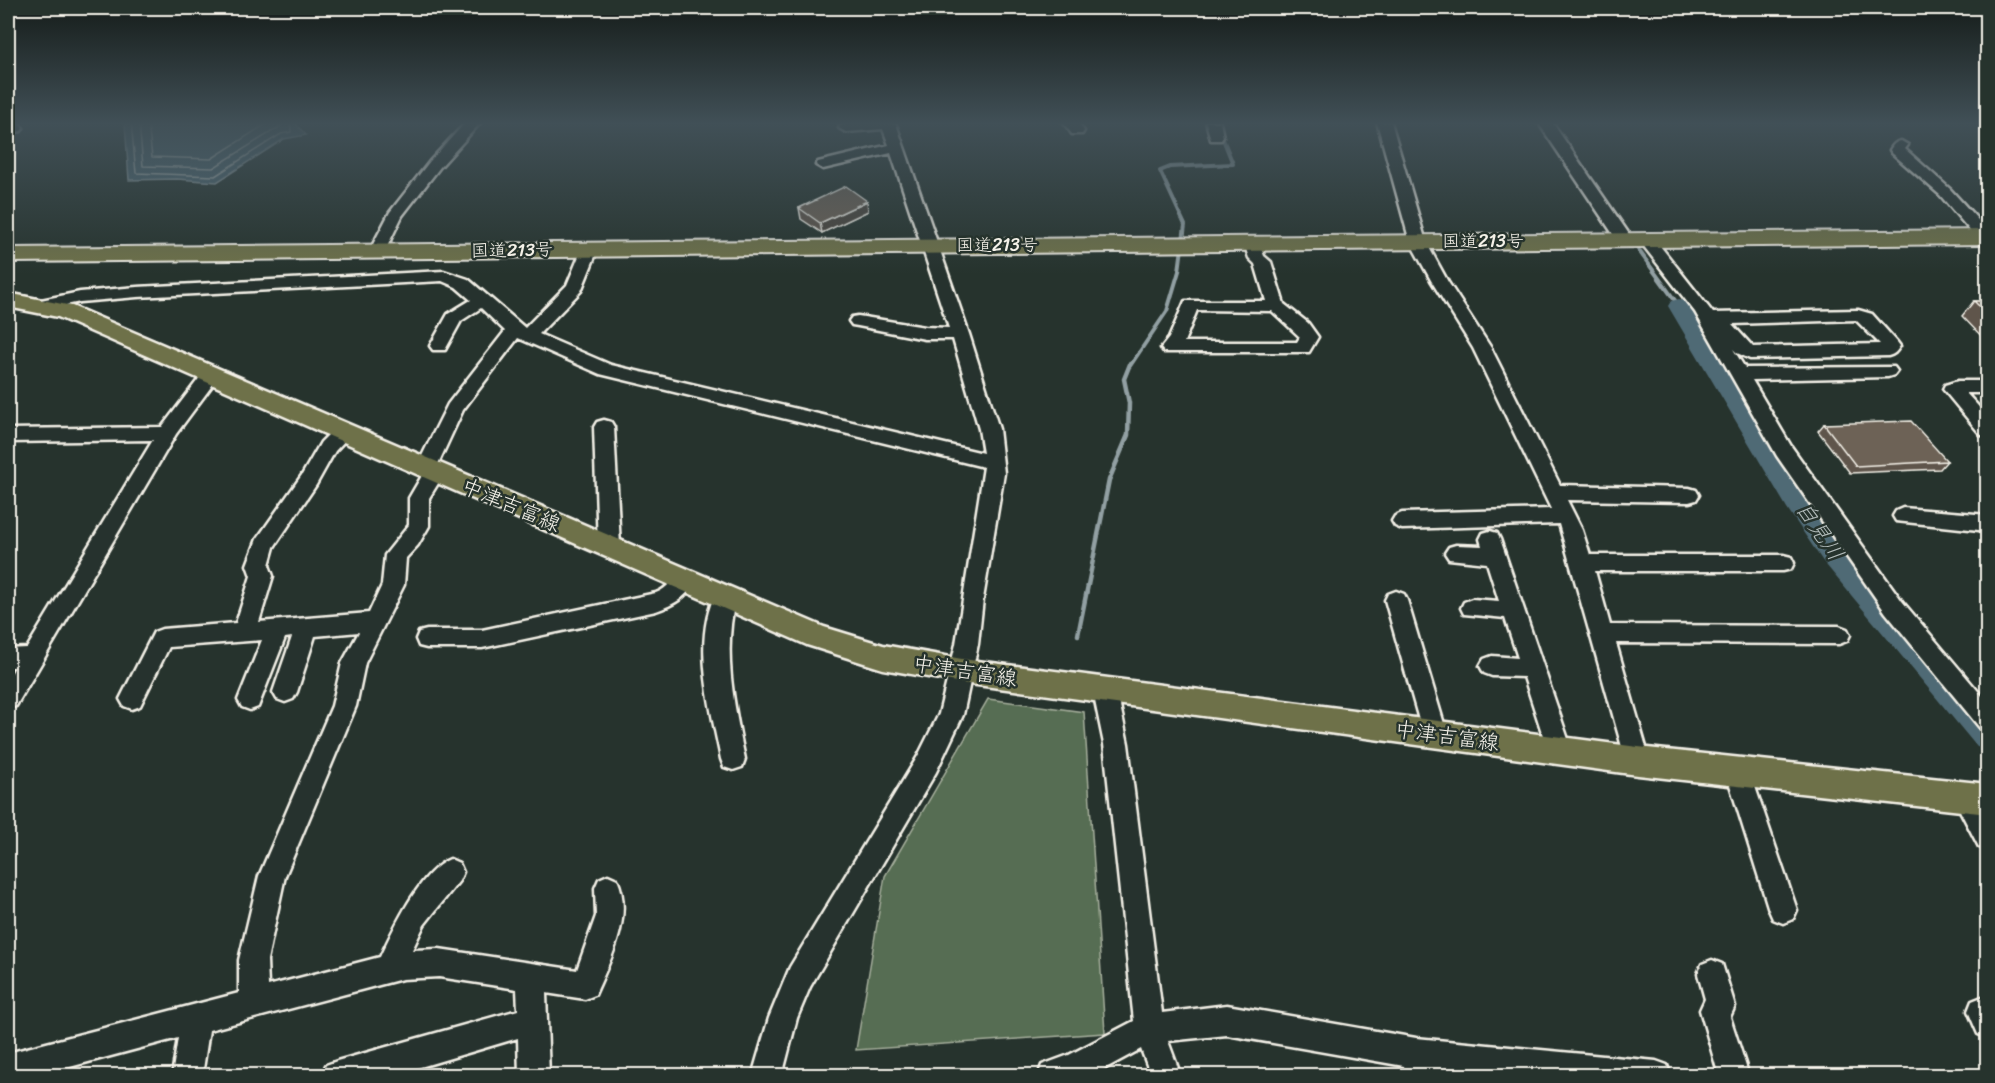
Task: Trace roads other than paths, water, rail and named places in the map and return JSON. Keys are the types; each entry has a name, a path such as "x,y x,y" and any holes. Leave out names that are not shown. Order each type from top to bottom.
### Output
{"highway":[{"name":"国道213号","path":"8,255 1986,237"}],"main road":[{"name":"中津吉富線","path":"8,300 64,311 817,637 900,661 1105,691 1638,761 1977,798"}],"street":[{"path":"376,252 395,215 428,173"},
{"path":"767,1076 783,1018 800,977 940,741 951,715 962,671 994,462 989,429 906,173"},
{"path":"1398,173 1418,242 1440,282 1482,348 1572,530 1638,761"},
{"path":"1584,173 1636,240 1689,291 1713,318 1743,349 1750,352 1888,350 1891,346 1866,318 1858,315 1713,318"},
{"path":"1923,173 1945,192 1986,237"},
{"path":"1252,243 1257,258 1263,262 1276,306 1302,327 1309,337 1303,348 1170,348 1181,332 1191,306 1276,306"},
{"path":"254,1004 253,960 272,876 344,706 354,663 393,585 394,560 417,530 420,522 419,498 455,408 522,332 574,287 584,268 590,249"},
{"path":"42,305 80,297 137,292 437,276 456,280 522,332 615,373 994,462"},
{"path":"439,346 454,318 482,300"},
{"path":"1713,318 1739,374 1784,451 1894,607 1988,721"},
{"path":"858,321 925,333 960,334"},
{"path":"1739,374 1888,371"},
{"path":"8,699 167,433 210,376"},
{"path":"1988,387 1952,389 1988,430"},
{"path":"604,427 609,547"},
{"path":"8,435 167,433"},
{"path":"244,632 262,576 258,565 264,545 309,480 328,447 342,433"},
{"path":"1554,492 1689,495"},
{"path":"1402,521 1566,516"},
{"path":"1903,516 1988,523"},
{"path":"1456,553 1493,547 1560,751"},
{"path":"1582,563 1783,563"},
{"path":"427,639 482,639 656,602 670,597 685,580"},
{"path":"725,597 719,620 719,671 733,759"},
{"path":"1396,600 1435,735"},
{"path":"1472,608 1514,610"},
{"path":"132,699 162,638 375,622"},
{"path":"285,692 307,627"},
{"path":"250,700 278,630"},
{"path":"1602,634 1839,635"},
{"path":"8,658 33,657"},
{"path":"1492,666 1533,668"},
{"path":"1105,691 1116,744 1149,1029 1166,1076"},
{"path":"1738,772 1783,910"},
{"path":"1977,798 1988,838"},
{"path":"388,968 414,916 450,872"},
{"path":"8,1068 402,965 439,963 585,985 598,956 609,916 608,888"},
{"path":"1712,974 1721,1006 1714,1010 1734,1076"},
{"path":"531,977 534,1076"},
{"path":"187,1076 196,1019"},
{"path":"337,1076 532,1020"},
{"path":"1053,1076 1077,1067 1149,1029 1227,1020 1419,1064 1656,1076"}],"water":[{"path":"128,173 232,173 217,182 177,179 129,180"}],"waterway":[{"path":"1130,366 1167,311 1179,271 1185,225 1161,173"},
{"path":"1637,248 1679,306"},
{"name":"自見川","path":"1679,306 1796,501 1832,553 1988,737"},
{"path":"1078,635 1109,480 1128,435 1129,403 1124,379 1130,364"}]}
